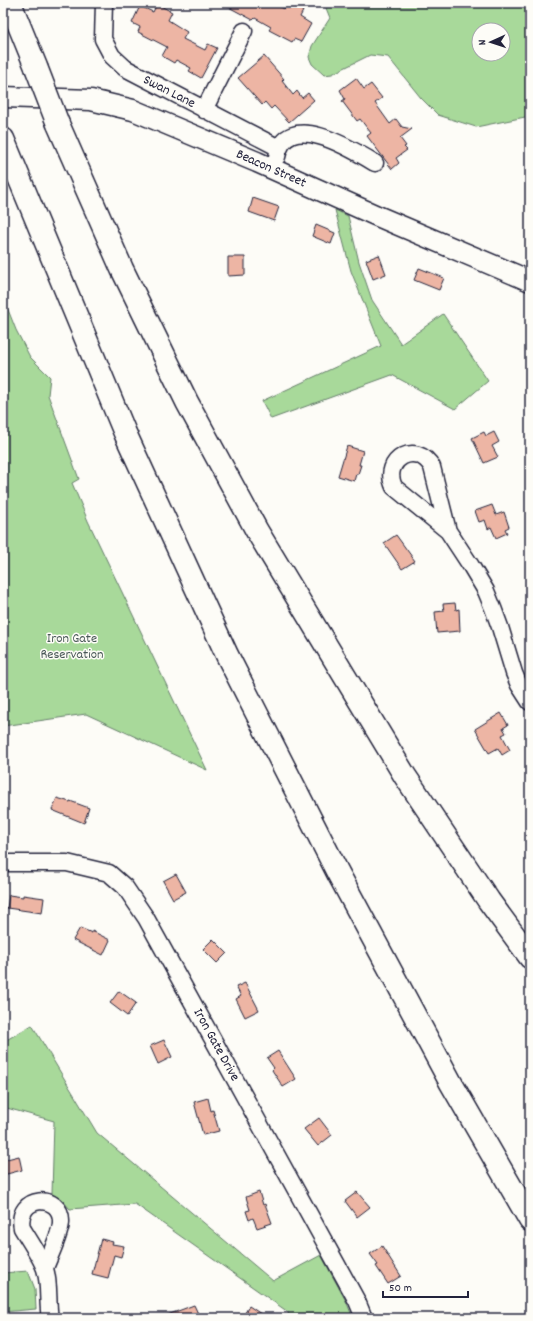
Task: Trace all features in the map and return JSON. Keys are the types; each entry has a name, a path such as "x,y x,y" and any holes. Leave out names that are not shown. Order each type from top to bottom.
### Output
{"highway":[{"path":"10,3 58,124 122,269 187,402 257,531 405,776 489,900 530,956"},
{"path":"3,139 125,433 227,655 338,873 451,1083 530,1220"}],"main road":[{"name":"Beacon Street","path":"3,97 91,100 133,110 530,281"}],"street":[{"name":"Swan Lane","path":"104,3 103,39 112,56 125,68 279,148"},
{"path":"204,110 244,31"},
{"path":"275,170 279,148 289,136 300,132 347,146 375,163"},
{"path":"448,531 430,463 423,457 414,454 400,458 392,469 391,478 394,487 448,531 471,566 486,591 500,627 518,685 530,702"},
{"name":"Iron Gate Drive","path":"3,862 67,863 109,873 125,887 146,918 348,1285 364,1318"},
{"path":"45,1268 48,1281 48,1308 50,1318"}],"green space":[{"path":"324,3 530,3 530,116 476,127 438,115 421,98 388,57 370,55 332,74 324,75 312,64 309,57 312,46 330,18"},
{"path":"335,210 348,216 359,262 372,300 401,344 443,314 488,381 455,409 392,375 271,419 262,401 381,346 351,271"},
{"name":"Iron Gate Reservation","path":"3,297 16,330 30,357 50,377 48,395 79,479 72,483 88,521 207,770 86,714 3,726"},
{"path":"32,1025 97,1133 273,1281 321,1255 346,1301 353,1318 289,1318 288,1312 135,1204 70,1209 61,1199 52,1194 54,1121 3,1107 3,1042"},
{"path":"28,1271 35,1289 36,1309 3,1312 3,1273"}],"building":[{"path":"221,3 274,3 284,9 289,3 303,11 300,17 311,24 301,42 294,39 292,42 269,30 271,27 255,18 253,20"},
{"path":"157,4 172,12 168,20 187,32 183,39 205,50 208,44 217,48 201,78 189,71 191,68 176,60 174,63 162,56 167,47 138,32 140,27 132,23 140,6 153,12"},
{"path":"264,56 284,79 282,81 293,95 297,91 302,98 308,93 314,100 289,122 274,106 271,109 265,102 262,105 238,78"},
{"path":"356,78 364,89 371,84 382,98 375,103 390,124 396,119 402,127 412,129 400,138 407,150 396,158 399,163 392,169 367,136 371,133 360,119 357,121 342,101 345,99 340,90"},
{"path":"253,198 279,207 274,221 249,212"},
{"path":"316,225 335,233 331,244 312,236"},
{"path":"379,255 386,274 373,279 366,260"},
{"path":"228,257 245,257 245,275 228,276"},
{"path":"419,268 444,278 439,290 414,280"},
{"path":"484,432 486,436 494,432 499,442 492,446 498,457 484,463 472,438"},
{"path":"347,446 363,451 359,465 361,465 354,481 338,476"},
{"path":"492,505 496,515 504,512 509,527 505,529 507,533 496,538 491,527 488,529 485,520 479,522 475,511"},
{"path":"396,535 415,561 402,569 384,543"},
{"path":"455,603 456,610 459,609 460,631 437,633 435,612 444,611 443,604"},
{"path":"501,713 508,725 503,728 506,733 502,735 510,750 502,755 498,748 489,753 475,729"},
{"path":"57,798 89,808 84,823 52,810"},
{"path":"176,874 186,892 173,899 163,881"},
{"path":"9,895 44,898 42,913 7,908"},
{"path":"80,928 92,933 92,931 110,940 103,955 73,940"},
{"path":"213,939 227,953 217,963 203,949"},
{"path":"245,983 259,1010 245,1017 236,999 241,996 236,987"},
{"path":"119,991 136,1003 127,1016 110,1003"},
{"path":"164,1040 172,1057 158,1064 150,1046"},
{"path":"278,1051 296,1079 283,1087 272,1070 274,1068 267,1058"},
{"path":"208,1098 211,1111 213,1110 219,1131 203,1135 194,1102"},
{"path":"319,1118 332,1135 318,1146 304,1129"},
{"path":"19,1156 22,1170 3,1175 3,1160"},
{"path":"259,1192 263,1205 265,1204 272,1223 257,1228 253,1218 249,1220 246,1211 250,1210 246,1197"},
{"path":"357,1192 370,1207 357,1217 345,1201"},
{"path":"101,1239 113,1242 112,1244 124,1246 121,1257 114,1255 108,1278 92,1274"},
{"path":"382,1246 401,1276 388,1284 376,1266 378,1265 370,1254"},
{"path":"194,1305 200,1318 162,1318 162,1317"},
{"path":"249,1306 267,1318 242,1318"}]}
